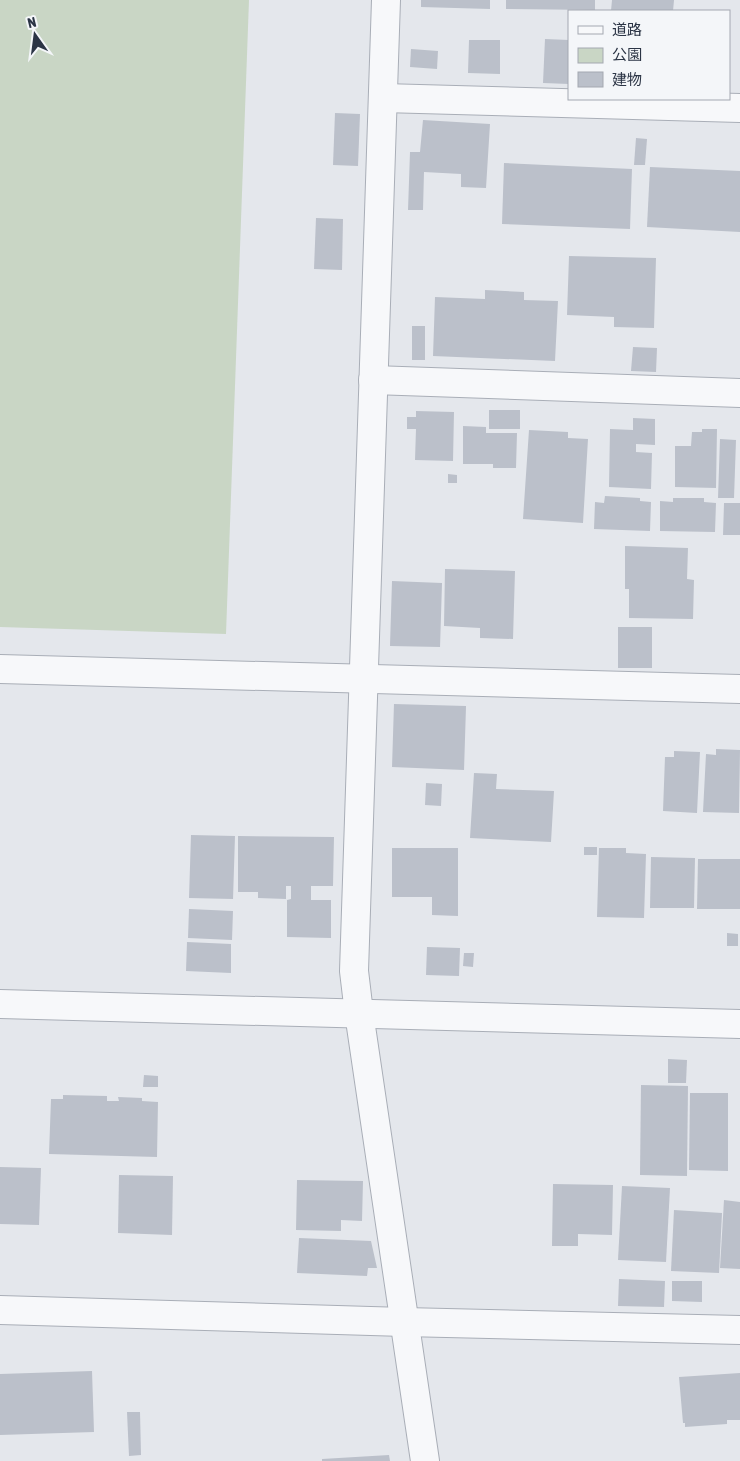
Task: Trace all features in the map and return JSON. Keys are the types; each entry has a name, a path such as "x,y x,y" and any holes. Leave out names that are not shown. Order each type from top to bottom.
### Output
{"street":[{"path":"386,0 354,971 425,1461"},
{"path":"383,98 740,108"},
{"path":"373,380 740,394"},
{"path":"0,669 740,689"},
{"path":"0,1004 740,1024"},
{"path":"0,1310 740,1330"}],"green space":[{"path":"0,0 249,0 226,634 0,627"}],"building":[{"path":"421,0 490,0 490,9 421,7"},
{"path":"506,0 595,0 595,10 506,9"},
{"path":"612,0 674,0 673,10 611,10"},
{"path":"545,39 568,40 568,84 543,83"},
{"path":"469,40 500,40 500,74 468,73"},
{"path":"411,49 438,51 437,69 410,67"},
{"path":"335,113 360,114 358,166 333,165"},
{"path":"423,120 490,124 486,188 461,187 461,174 424,172 423,210 408,210 410,152 420,152"},
{"path":"636,138 647,139 645,165 634,165"},
{"path":"504,163 632,169 630,229 502,224"},
{"path":"650,167 740,171 740,232 647,227"},
{"path":"316,218 343,219 342,270 314,269"},
{"path":"569,256 656,258 654,328 614,327 614,317 567,315"},
{"path":"485,290 524,292 524,300 558,301 555,361 433,356 435,297 485,299"},
{"path":"412,326 425,326 425,360 412,360"},
{"path":"633,347 657,348 656,372 631,371"},
{"path":"489,410 520,410 520,429 489,429"},
{"path":"416,411 454,412 453,461 415,460 416,429 407,429 407,417 416,417"},
{"path":"633,418 655,419 655,445 636,444 636,452 652,453 651,489 609,487 610,429 633,430"},
{"path":"463,426 486,427 486,433 517,433 516,468 493,468 493,464 463,464"},
{"path":"702,429 717,429 716,488 675,487 675,446 691,446 692,432 702,432"},
{"path":"529,430 568,432 568,438 588,439 583,523 523,519"},
{"path":"720,439 736,440 734,498 718,498"},
{"path":"448,474 457,475 457,483 448,483"},
{"path":"605,496 640,498 640,501 651,502 650,531 594,529 595,502 604,503"},
{"path":"673,498 704,498 704,502 716,503 715,532 660,531 660,501 673,502"},
{"path":"724,503 740,503 740,535 723,535"},
{"path":"625,546 688,548 687,579 694,580 693,619 629,618 629,589 625,589"},
{"path":"445,569 515,571 513,639 480,638 480,628 444,626"},
{"path":"392,581 442,583 440,647 390,646"},
{"path":"618,627 652,627 652,668 618,668"},
{"path":"394,704 466,706 464,770 392,767"},
{"path":"716,749 740,750 739,813 703,812 706,754 716,755"},
{"path":"674,751 700,752 697,813 663,811 665,757 674,757"},
{"path":"474,773 497,774 496,789 554,791 551,842 470,838"},
{"path":"426,783 442,784 441,806 425,805"},
{"path":"191,835 235,836 233,899 189,898"},
{"path":"238,836 334,837 333,886 311,886 311,900 331,900 331,938 287,937 287,900 291,899 291,886 286,886 286,899 258,898 258,892 238,892"},
{"path":"584,847 597,847 597,855 584,855"},
{"path":"392,848 458,848 458,916 432,915 432,897 392,897"},
{"path":"599,848 626,848 626,853 646,854 644,918 597,917"},
{"path":"651,857 695,858 694,908 650,908"},
{"path":"698,859 740,859 740,909 697,909"},
{"path":"189,909 233,911 232,940 188,938"},
{"path":"727,933 738,934 738,946 727,946"},
{"path":"187,942 231,944 231,973 186,971"},
{"path":"427,947 460,948 459,976 426,975"},
{"path":"464,953 474,953 473,967 463,966"},
{"path":"668,1059 687,1060 686,1083 668,1083"},
{"path":"144,1075 158,1076 158,1087 143,1087"},
{"path":"641,1085 688,1086 687,1176 640,1175"},
{"path":"690,1093 728,1093 728,1171 689,1170"},
{"path":"63,1095 107,1096 107,1101 119,1101 118,1097 142,1098 142,1101 158,1102 157,1157 49,1154 51,1099 63,1099"},
{"path":"0,1167 41,1168 39,1225 0,1224"},
{"path":"119,1175 173,1176 172,1235 118,1233"},
{"path":"297,1180 363,1181 362,1221 341,1220 341,1231 296,1230"},
{"path":"553,1184 613,1185 612,1235 578,1234 578,1246 552,1246"},
{"path":"622,1186 670,1188 666,1262 618,1260"},
{"path":"724,1200 740,1202 740,1269 720,1268"},
{"path":"674,1210 722,1213 719,1273 671,1271"},
{"path":"299,1238 371,1241 377,1268 368,1268 367,1276 297,1273"},
{"path":"619,1279 665,1281 664,1307 618,1306"},
{"path":"672,1281 702,1281 702,1302 672,1301"},
{"path":"92,1371 94,1432 0,1435 0,1374"},
{"path":"740,1373 740,1420 727,1420 727,1424 685,1427 685,1423 683,1423 679,1377"},
{"path":"127,1412 140,1412 141,1455 129,1456"},
{"path":"389,1455 390,1461 322,1461 322,1459"}]}
